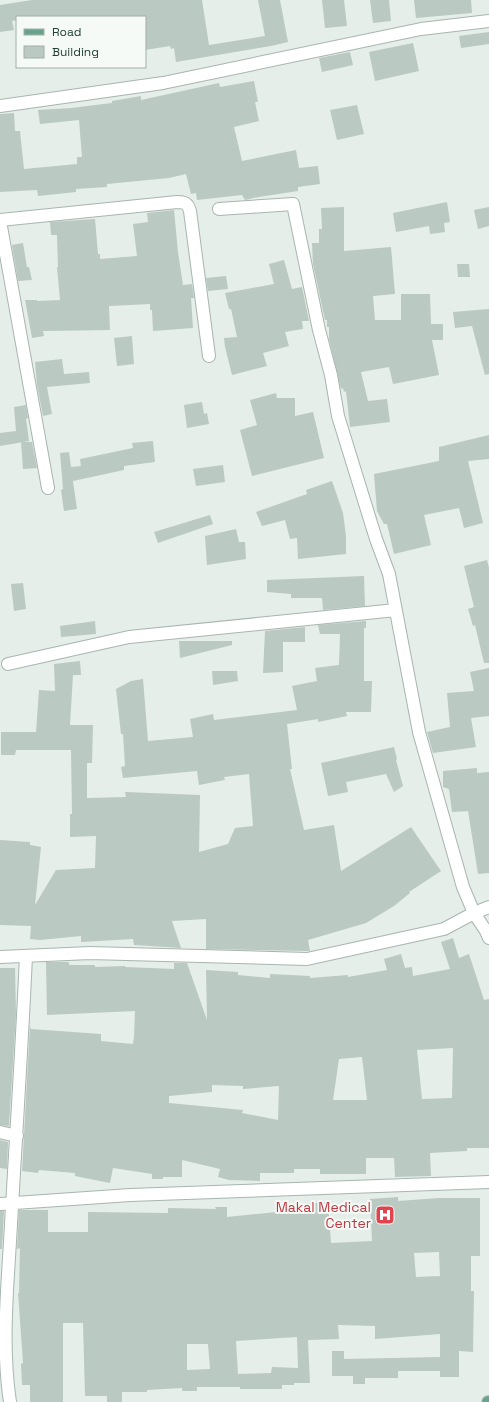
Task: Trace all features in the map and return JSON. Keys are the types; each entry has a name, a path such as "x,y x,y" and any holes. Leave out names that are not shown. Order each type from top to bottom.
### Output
{"street":[{"path":"0,106 163,83 421,29 489,21"},
{"path":"48,488 0,220 184,202 189,206 190,211 209,356"},
{"path":"219,209 293,204 319,330 331,375 338,416 376,539 389,574 419,732 462,886 474,913 489,938"},
{"path":"8,664 129,637 396,610"},
{"path":"0,957 90,953 307,959 444,929 489,907"},
{"path":"10,1402 7,1380 6,1320 22,1059 26,956"},
{"path":"0,1132 17,1136"},
{"path":"0,1204 130,1195 489,1182"}],"building":[{"path":"32,0 202,0 209,45 265,36 258,0 280,0 288,42 176,62 174,48 171,49 170,46 146,50 146,16 16,16 16,20 12,21 14,30 0,32 0,5"},
{"path":"322,0 344,0 347,26 325,28"},
{"path":"370,0 389,0 391,21 373,23"},
{"path":"414,0 471,0 472,13 416,18"},
{"path":"489,32 489,44 461,48 459,36"},
{"path":"413,43 419,71 375,81 369,52"},
{"path":"350,52 353,65 322,72 319,58"},
{"path":"254,81 258,102 255,102 259,121 234,127 242,161 296,150 299,168 318,166 320,184 298,187 298,191 245,200 242,195 197,200 196,193 191,194 186,174 169,178 107,184 107,187 76,189 76,192 38,196 37,190 0,192 0,114 14,113 15,131 20,131 24,169 77,164 77,157 82,157 79,120 40,124 38,110 112,103 112,101 141,96 141,100 219,83 220,87"},
{"path":"357,105 364,134 337,140 330,110"},
{"path":"447,202 450,222 444,223 445,232 430,234 429,226 396,232 393,213"},
{"path":"344,207 344,251 391,247 395,294 373,296 375,320 401,320 401,294 430,294 431,324 443,324 443,340 432,340 439,375 393,384 389,367 361,372 368,401 387,399 390,422 350,427 346,391 344,392 343,388 341,389 329,339 329,327 327,327 327,320 325,320 313,264 312,243 319,243 319,229 322,229 321,208"},
{"path":"489,207 489,226 478,229 474,210"},
{"path":"174,210 183,285 192,284 194,298 191,298 193,328 153,331 152,310 150,310 150,304 109,306 110,330 43,331 44,336 32,338 25,300 60,300 57,267 57,235 51,235 50,222 95,219 98,254 100,254 100,259 137,256 133,224 148,222 147,213"},
{"path":"23,243 27,267 29,267 32,280 18,281 12,245"},
{"path":"284,260 292,289 302,287 309,321 302,321 303,329 285,332 289,346 263,353 267,366 232,375 224,338 237,337 231,309 229,309 225,293 274,284 269,264"},
{"path":"457,264 469,264 470,277 458,277"},
{"path":"226,276 228,289 208,291 206,278"},
{"path":"489,309 489,374 485,375 472,326 455,328 453,312"},
{"path":"132,336 134,364 117,366 114,338"},
{"path":"62,359 64,374 89,372 90,383 47,387 52,414 43,416 37,385 35,362"},
{"path":"276,393 277,398 295,398 295,416 313,412 324,458 252,476 240,430 257,425 250,400"},
{"path":"202,402 204,414 207,413 209,424 187,428 184,405"},
{"path":"26,405 29,441 0,446 0,433 16,431 14,407"},
{"path":"489,435 489,459 468,461 483,523 464,528 459,508 424,515 431,545 394,554 387,524 384,524 377,511 374,474 439,461 439,447"},
{"path":"153,441 155,462 124,466 124,470 73,481 77,509 64,511 61,490 63,489 60,453 69,452 71,467 81,466 80,459 133,448 132,443"},
{"path":"21,442 32,442 37,468 23,469"},
{"path":"223,465 225,482 196,486 193,469"},
{"path":"332,481 343,513 346,536 346,554 298,559 297,538 290,539 285,520 262,526 256,512 307,494 306,490"},
{"path":"210,515 213,524 158,543 154,532"},
{"path":"236,529 239,542 245,542 246,559 207,565 205,536"},
{"path":"487,560 489,568 489,663 484,663 475,625 473,626 468,609 474,607 464,566"},
{"path":"364,576 365,606 323,610 322,598 291,598 291,594 267,592 267,580"},
{"path":"23,583 26,609 14,611 11,584"},
{"path":"95,621 96,634 61,637 60,626"},
{"path":"366,621 366,628 364,628 364,681 372,681 371,712 346,712 347,716 318,722 318,719 287,724 292,769 290,769 304,830 334,825 341,871 411,827 441,871 409,892 410,893 394,906 366,923 308,940 310,951 206,949 206,919 172,921 181,948 134,945 133,939 81,942 81,936 40,940 30,939 31,926 0,925 0,840 30,842 30,845 41,847 35,905 56,870 95,868 96,836 70,837 70,814 72,814 71,750 16,750 15,755 1,755 1,732 36,732 39,690 55,691 54,664 80,661 81,675 73,675 70,725 93,725 92,763 87,763 87,798 126,797 125,792 200,795 199,852 228,844 235,828 253,826 249,774 224,777 225,780 199,785 197,771 123,778 121,767 125,766 123,734 121,734 116,689 131,681 143,679 148,741 193,737 190,719 213,714 214,720 297,710 292,686 317,681 315,668 339,665 340,634 320,634 318,625"},
{"path":"305,627 305,642 283,642 283,672 263,673 265,631"},
{"path":"179,641 232,641 232,645 180,658"},
{"path":"489,668 489,716 471,718 476,747 433,753 427,732 450,727 447,693 474,691 470,672"},
{"path":"212,671 237,671 238,681 213,685"},
{"path":"394,747 403,786 394,792 386,774 346,782 348,792 328,796 321,763"},
{"path":"477,768 477,773 489,772 489,873 478,874 468,811 452,812 449,789 443,787 443,771"},
{"path":"453,938 459,958 469,954 484,1000 489,999 489,1148 467,1148 467,1151 430,1153 431,1176 395,1177 394,1158 366,1158 366,1174 320,1174 320,1169 294,1169 294,1173 260,1173 260,1181 229,1180 218,1177 220,1169 182,1160 182,1177 163,1177 163,1179 152,1179 152,1174 113,1168 110,1183 75,1176 75,1173 39,1170 38,1173 22,1171 30,1025 31,1029 101,1034 101,1041 133,1044 134,1036 135,1011 47,1015 46,962 69,962 69,965 95,965 95,967 125,966 174,969 174,963 187,963 207,1020 206,970 238,972 238,975 270,978 270,974 310,976 310,978 348,975 348,977 387,970 384,959 401,954 405,968 412,967 413,976 450,969 441,942","holes":["453,1048 452,1098 422,1099 417,1050","362,1057 367,1100 333,1100 339,1059","212,1085 243,1086 243,1089 279,1086 278,1120 242,1113 243,1110 169,1103 169,1096 212,1092"]},
{"path":"0,968 15,968 16,1014 9,1126 0,1125"},
{"path":"0,1140 8,1142 7,1169 0,1168"},
{"path":"398,1197 398,1201 439,1198 480,1198 480,1256 471,1256 471,1291 474,1291 473,1352 459,1351 459,1377 440,1377 440,1371 398,1371 398,1378 365,1378 365,1384 353,1384 353,1376 332,1376 332,1351 344,1351 344,1359 440,1357 440,1334 375,1339 375,1326 338,1325 339,1339 308,1340 310,1383 282,1385 282,1389 197,1387 197,1391 182,1391 182,1388 147,1390 147,1392 122,1392 122,1402 107,1402 107,1396 85,1396 83,1323 63,1323 63,1402 30,1402 30,1385 22,1385 21,1364 23,1363 18,1293 20,1248 17,1249 19,1210 48,1210 48,1232 88,1232 88,1212 168,1213 168,1208 216,1209 215,1207 227,1207 227,1217 297,1210 296,1204 328,1202 331,1243 372,1241 370,1199","holes":["439,1252 440,1276 416,1277 414,1253","297,1337 298,1368 272,1367 271,1373 238,1374 236,1341","187,1344 208,1344 210,1369 187,1370"]},
{"path":"0,1211 4,1211 2,1249 0,1249"}],"place":[{"name":"Makal Medical Center","path":"385,1215"}]}
